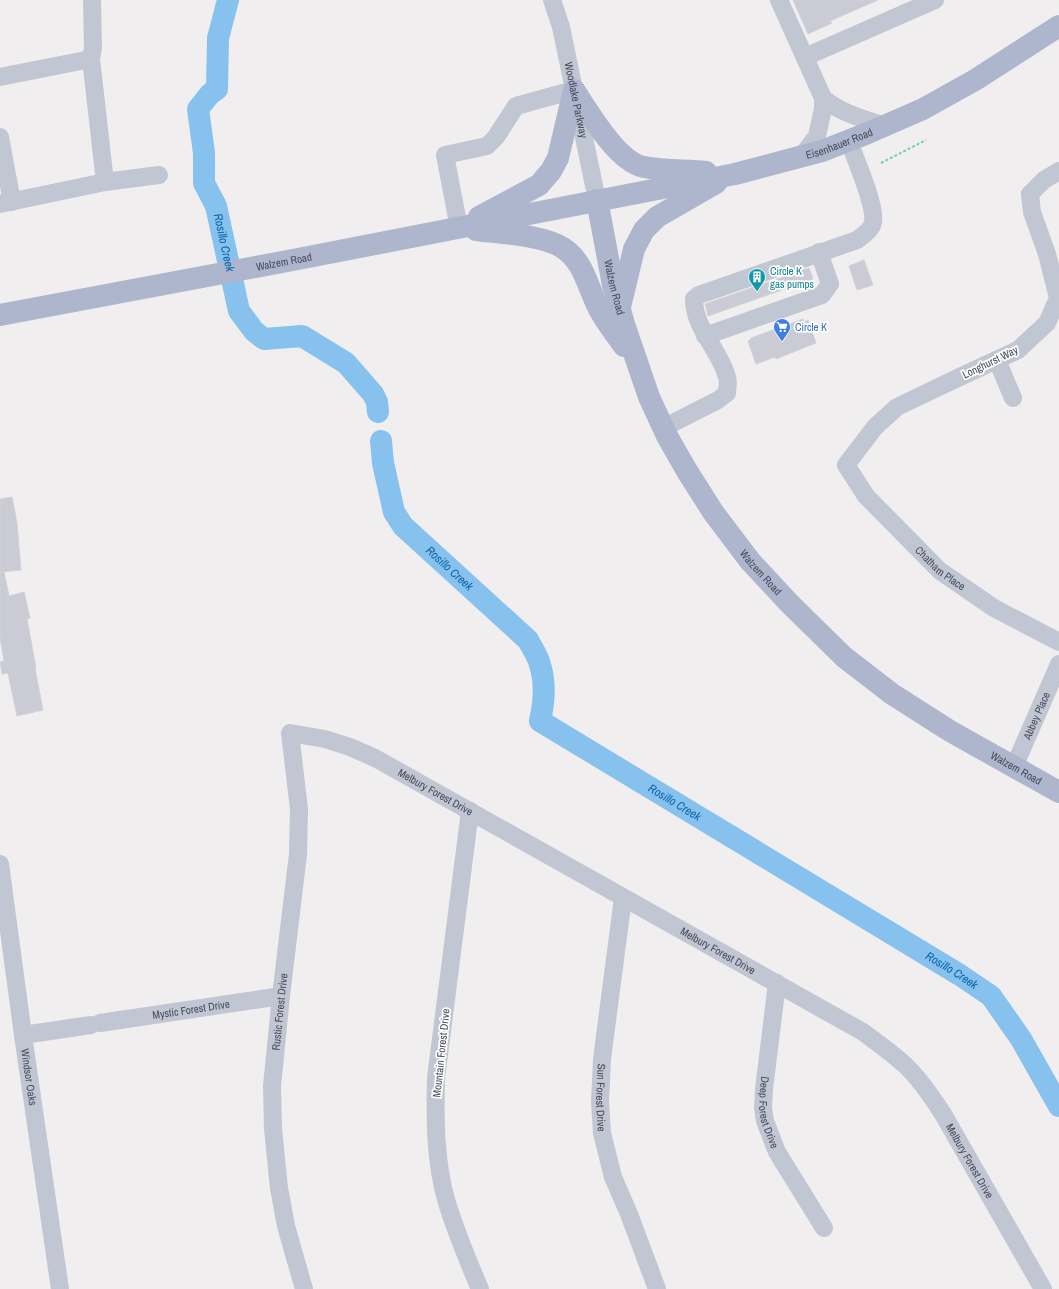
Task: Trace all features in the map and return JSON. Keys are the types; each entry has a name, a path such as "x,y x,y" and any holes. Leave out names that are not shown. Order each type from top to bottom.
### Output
{"main road":[{"name":"Eisenhauer Road","path":"597,200 735,174 822,151 849,141 923,109 975,80 1059,26"},
{"path":"574,90 608,140 627,159 643,167 735,174"},
{"path":"459,228 539,184 547,176 558,158 574,90"},
{"path":"620,310 634,249 644,230 657,217 704,189 735,174"},
{"name":"Walzem Road","path":"0,315 459,228 597,200 606,254 620,310 649,396 667,436 687,471 713,512 750,561 789,603 844,657 892,694 950,731 1059,792"},
{"path":"459,228 535,238 564,249 574,258 585,274 597,306 640,369"}],"street":[{"path":"92,0 93,48 91,59 105,182"},
{"name":"Woodlake Parkway","path":"552,0 561,27 597,200"},
{"path":"779,0 823,98 823,109 817,136 802,156"},
{"path":"805,57 935,0"},
{"path":"0,77 91,59"},
{"path":"459,228 445,155 486,146 496,137 516,106 574,90"},
{"path":"823,98 830,104 853,115 885,126"},
{"path":"0,137 6,203 105,182 159,175"},
{"path":"664,428 718,400 727,393 728,378 705,336 694,308 694,299 699,294 857,240 867,232 873,223 872,205 849,141"},
{"name":"Longhurst Way","path":"846,465 875,427 897,407 964,374 1018,350 1047,323 1058,298 1047,254 1023,192 1059,171"},
{"path":"705,336 822,295 830,284 819,252"},
{"path":"997,360 1013,398"},
{"name":"Chatham Place","path":"846,465 866,496 940,570 994,608 1059,642"},
{"name":"Abbey Place","path":"1014,767 1059,664"},
{"name":"Melbury Forest Drive","path":"290,733 325,739 350,747 375,758 864,1032 886,1048 914,1075 930,1094 943,1114 1043,1289"},
{"name":"Rustic Forest Drive","path":"290,733 299,809 298,854 272,1086 273,1129 279,1188 286,1226 304,1289"},
{"name":"Mountain Forest Drive","path":"470,811 436,1078 435,1105 438,1152 447,1202 480,1289"},
{"name":"Windsor Oaks","path":"0,864 60,1289"},
{"name":"Sun Forest Drive","path":"623,898 602,1059 600,1102 602,1132 613,1177 629,1214 657,1289"},
{"name":"Deep Forest Drive","path":"777,983 764,1089 763,1108 765,1121 777,1152 824,1228"},
{"name":"Mystic Forest Drive","path":"23,1035 281,996"}],"path":[{"path":"881,163 926,140"}],"building":[{"path":"793,0 878,0 830,21 832,23 808,34"},
{"path":"864,260 873,285 857,290 849,266"},
{"name":"Circle K gas pumps","path":"809,268 813,279 708,316 705,304"},
{"name":"Circle K","path":"803,319 804,322 808,320 816,343 776,359 775,357 756,364 748,341 751,338"},
{"path":"12,497 17,523 21,570 0,572 0,499"},
{"path":"4,572 9,596 24,592 30,618 27,619 43,710 17,716 8,673 2,674 0,662 4,661 0,638 0,573"}],"waterway":[{"name":"Rosillo Creek","path":"228,0 218,38 217,89 210,94 198,109 204,153 204,183 216,206 239,311 254,331 264,339 302,336 346,363 373,394 377,402 378,412"},
{"name":"Rosillo Creek","path":"381,441 383,463 394,512 403,526 528,640 538,658 542,672 544,686 543,707 540,721 960,975 991,996 1021,1039 1059,1106"}],"place":[{"name":"Circle K gas pumps","path":"757,292"},
{"name":"Circle K","path":"782,342"}]}
